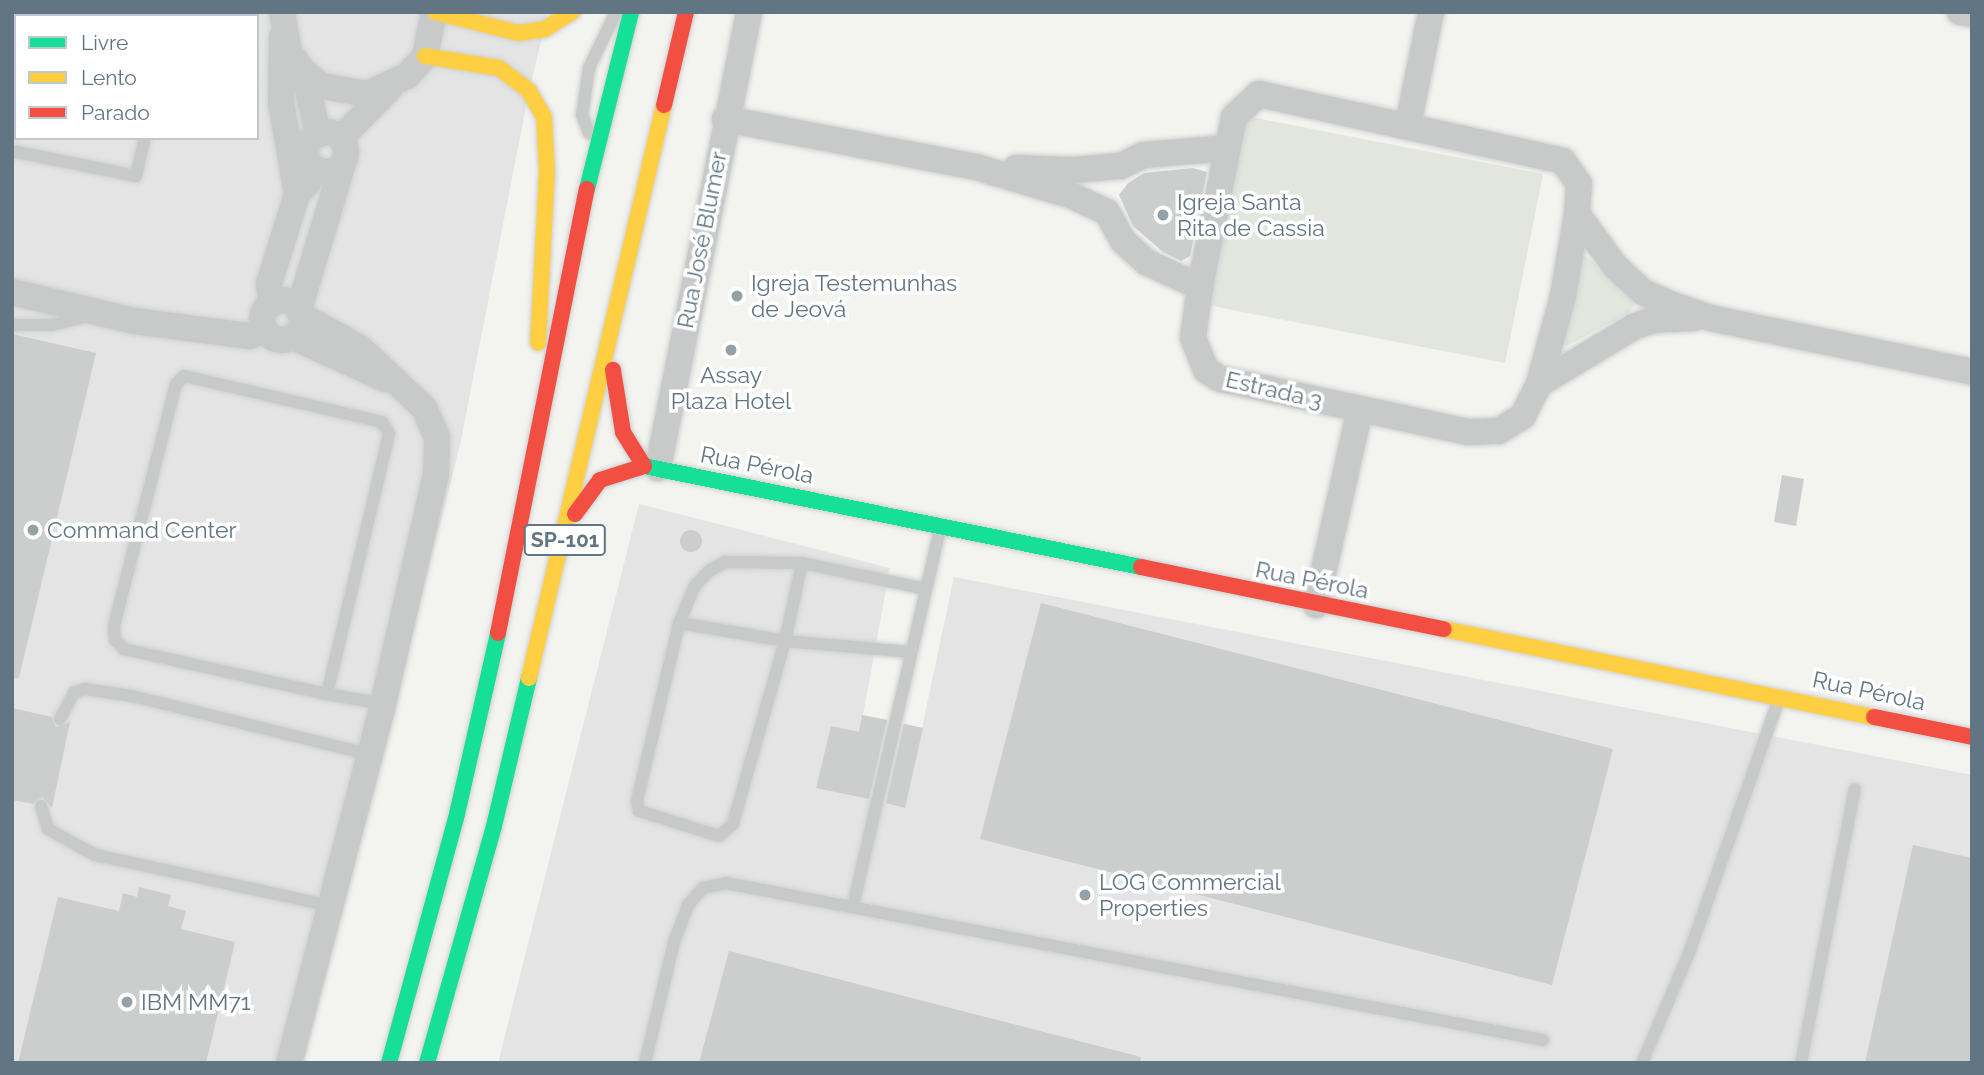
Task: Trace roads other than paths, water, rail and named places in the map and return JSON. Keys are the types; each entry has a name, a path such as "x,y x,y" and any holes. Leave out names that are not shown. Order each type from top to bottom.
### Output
{"main road":[{"path":"435,12 518,33 545,29 572,12"},
{"name":"SP-101","path":"389,1063 457,814 527,505 595,148 631,12"},
{"name":"SP-101","path":"427,1063 494,826 564,543 609,350 641,194 686,12"},
{"path":"425,56 499,68 528,91 544,117 547,171 527,505"},
{"path":"564,543 576,513 600,480 651,467 623,432 609,350"},
{"name":"Rua Pérola","path":"651,467 1316,605 1780,695 1972,737"}],"street":[{"path":"282,20 289,52 304,72 334,145 298,320 281,340 268,314 269,284 297,194 312,177 309,162 326,172 334,145 425,56 435,12"},
{"name":"Rua José Blumer","path":"651,467 749,12"},
{"path":"1408,125 1431,12"},
{"path":"1960,12 1972,14"},
{"path":"282,20 281,103 297,194"},
{"path":"304,72 322,86 344,93 366,94 394,84"},
{"name":"Estrada 3","path":"1259,94 1408,125 1563,161 1579,184 1577,214 1563,296 1539,384 1523,416 1499,431 1468,432 1220,379 1206,370 1193,338 1200,287 1234,117 1259,94"},
{"path":"724,119 976,167 1042,185 1107,212"},
{"path":"976,167 1074,170 1121,166 1144,156 1228,148"},
{"path":"1121,166 1107,197 1107,212 1132,252 1200,287"},
{"path":"1577,214 1615,266 1643,292 1710,318 1972,372"},
{"path":"12,292 94,314 250,336 283,301 298,320 364,372 397,383 424,408 437,437 436,474 383,704 289,1063"},
{"path":"1633,327 1643,309 1643,292"},
{"path":"1539,384 1633,327 1653,320 1710,318"},
{"path":"1316,605 1360,410"}],"lane":[{"path":"595,148 582,115 589,68 616,12"},
{"path":"12,151 136,176 145,140"},
{"path":"12,326 52,325 94,314"},
{"path":"327,694 388,433 382,422 184,376 176,384 114,625 115,640 124,649 327,694 383,704"},
{"path":"853,906 910,652 942,526"},
{"path":"802,563 785,641 733,824 719,836 639,811 637,801 679,623 694,587 725,562 802,563 925,589"},
{"path":"679,623 785,641 910,652"},
{"path":"60,719 74,694 85,689 132,696 368,754"},
{"path":"1642,1063 1689,953 1780,695"},
{"path":"1801,1063 1855,789"},
{"path":"41,806 48,829 95,855 332,906"},
{"path":"645,1063 674,942 688,905 703,888 726,883 1543,1040"}],"place":[{"name":"Igreja Santa Rita de Cassia","path":"1163,215"},
{"name":"Igreja Testemunhas de Jeová","path":"737,296"},
{"name":"Assay Plaza Hotel","path":"731,350"},
{"name":"Command Center","path":"33,530"},
{"name":"LOG Commercial Properties","path":"1085,895"},
{"name":"IBM MM71","path":"127,1002"}]}
